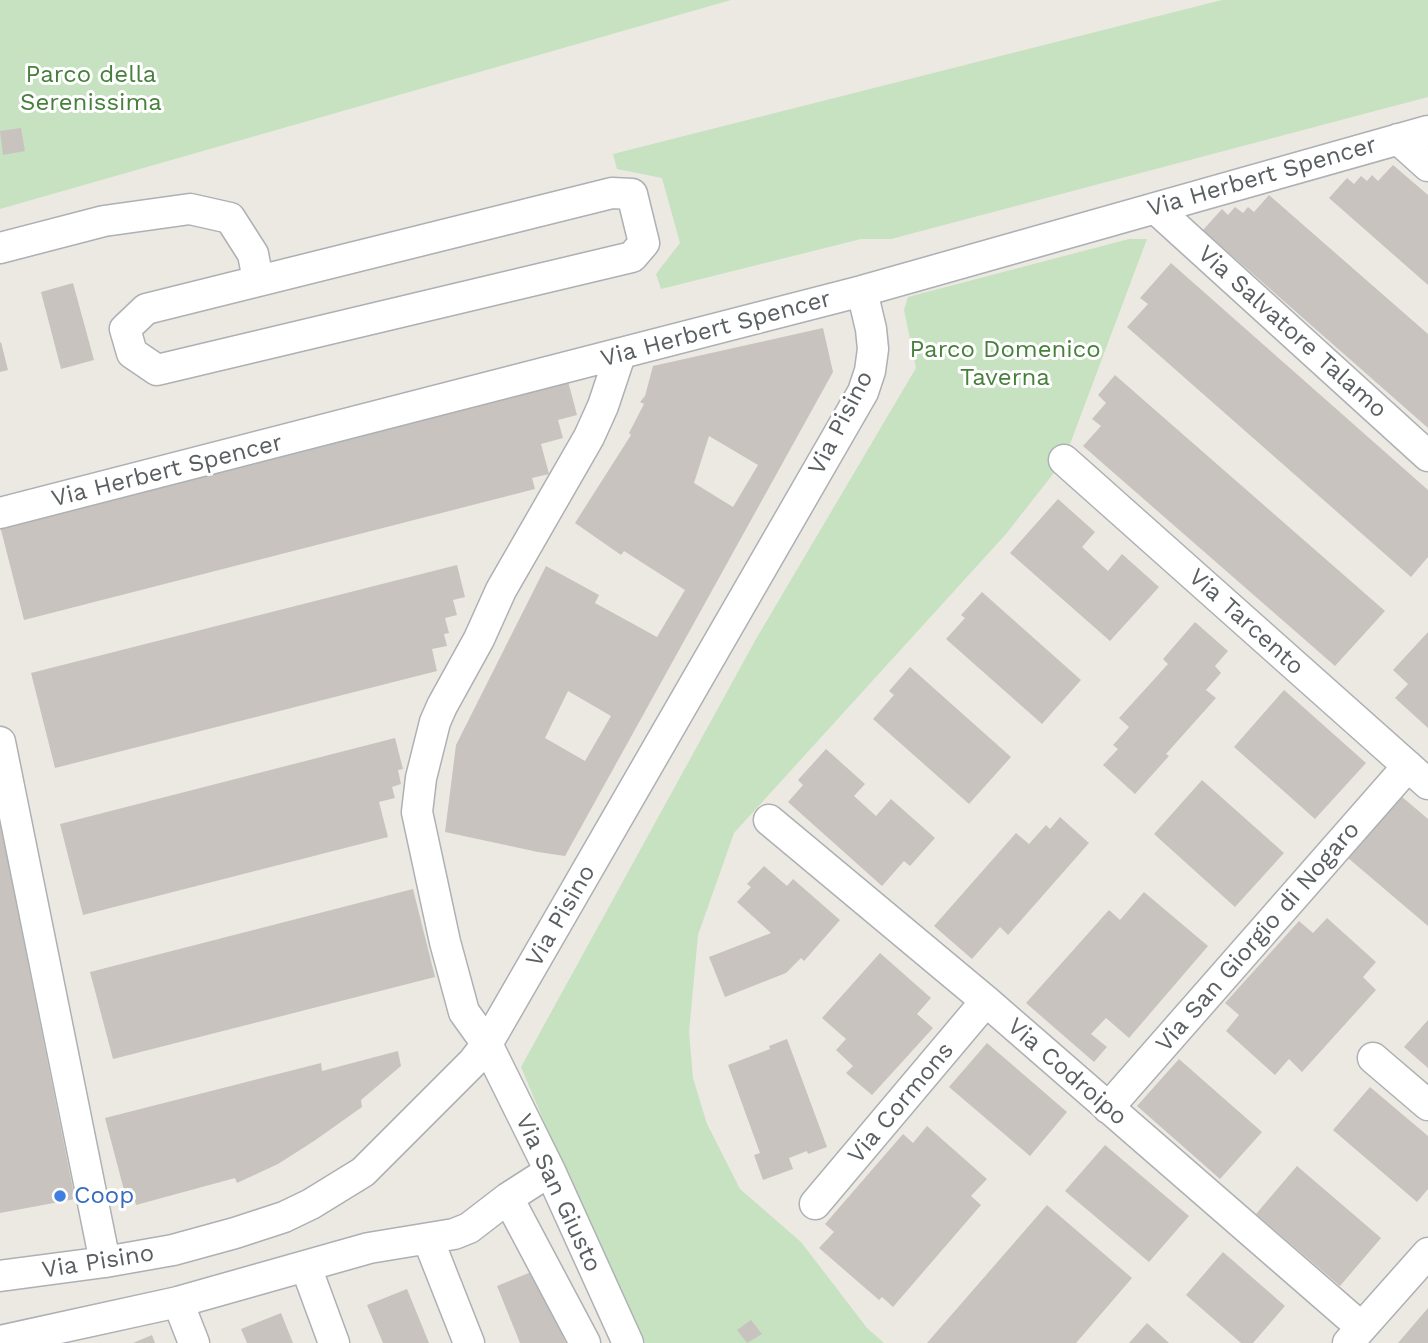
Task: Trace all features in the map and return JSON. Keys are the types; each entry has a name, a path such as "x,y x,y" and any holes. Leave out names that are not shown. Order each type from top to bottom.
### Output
{"street":[{"name":"Via Herbert Spencer","path":"0,513 862,291 1428,131"},
{"path":"1398,139 1428,166"},
{"path":"612,193 632,194 644,243 632,257 157,370 132,353 125,329 146,309 258,280 612,193"},
{"name":"Via Salvatore Talamo","path":"1155,208 1428,456"},
{"path":"0,248 104,221 190,209 230,218 253,254 258,280"},
{"name":"Via Pisino","path":"0,1276 173,1250 284,1217 363,1172 487,1044 863,392 873,349 872,329 862,291"},
{"name":"Via San Giusto","path":"620,355 603,407 592,429 501,590 479,639 442,706 429,740 418,788 419,828 457,993 464,1012 487,1044 550,1171 628,1343"},
{"name":"Via Tarcento","path":"1064,460 1418,775"},
{"path":"0,741 105,1262"},
{"name":"Via San Giorgio di Nogaro","path":"1108,1108 1418,775"},
{"name":"Via Codroipo","path":"769,820 1108,1108 1354,1335"},
{"name":"Via Cormons","path":"815,1204 986,1002"},
{"path":"1373,1058 1428,1105"},
{"path":"0,1341 57,1336 376,1246 454,1234 469,1228 550,1171"},
{"path":"508,1198 585,1343"},
{"path":"428,1239 469,1343"},
{"path":"1354,1335 1428,1253"},
{"path":"306,1267 334,1343"},
{"path":"178,1302 194,1343"}],"green space":[{"name":"Parco della Serenissima","path":"0,0 731,0 0,209"},
{"path":"1222,0 1428,0 1428,97 891,239 861,239 661,289 656,274 680,243 662,178 617,169 613,154"},
{"name":"Parco Domenico Taverna","path":"1129,239 1147,239 1064,460 1006,534 734,833 698,935 689,1032 693,1078 707,1124 740,1189 801,1242 867,1328 884,1343 645,1343 581,1210 521,1067 756,639 916,368 904,310 908,297"}],"building":[{"path":"21,128 25,151 3,155 0,131"},
{"path":"1393,165 1428,195 1428,285 1329,198 1347,178 1354,184 1361,176 1367,181 1372,175 1378,181"},
{"path":"1269,195 1428,334 1428,428 1203,230 1222,209 1228,215 1235,207 1243,213 1248,207 1254,212"},
{"path":"1171,263 1428,490 1428,557 1411,577 1127,327 1148,304 1140,298"},
{"path":"73,283 94,360 61,369 41,292"},
{"path":"823,328 833,372 565,856 445,832 456,745 546,566 599,595 595,603 657,637 685,590 624,551 621,555 575,523 631,435 629,433 644,404 640,402 645,396 653,366","holes":["709,436 758,465 733,507 694,483","568,691 611,716 585,761 545,738"]},
{"path":"0,343 8,370 0,372"},
{"path":"1115,375 1385,611 1335,666 1083,446 1101,426 1092,419 1106,403 1098,395"},
{"path":"568,381 577,415 558,420 563,438 541,444 549,474 532,478 535,489 24,620 0,526"},
{"path":"1058,499 1095,532 1082,547 1108,571 1122,554 1159,587 1110,641 1010,553"},
{"path":"457,565 465,597 453,600 457,615 445,618 449,633 444,634 447,646 432,649 437,671 55,768 31,673"},
{"path":"982,592 1081,680 1042,724 946,639 965,618 961,615"},
{"path":"1195,622 1228,651 1215,666 1221,673 1206,690 1216,698 1166,754 1169,756 1135,794 1103,765 1118,749 1113,745 1129,727 1119,718 1168,664 1163,659"},
{"path":"1428,632 1428,728 1395,698 1408,684 1393,670"},
{"path":"910,667 1011,757 969,804 873,719 894,695 889,691"},
{"path":"1284,690 1366,763 1315,819 1234,747"},
{"path":"395,738 403,769 398,770 401,784 392,787 395,798 379,802 388,837 83,915 60,824"},
{"path":"826,749 865,784 854,796 876,816 891,799 935,838 910,866 904,861 882,886 788,802 803,785 798,780"},
{"path":"1202,780 1284,853 1235,907 1154,834"},
{"path":"1401,796 1428,819 1428,926 1348,858"},
{"path":"1060,817 1089,843 1008,935 1000,927 972,959 934,926 1016,833 1029,844 1046,825 1050,829"},
{"path":"0,822 75,1199 0,1213"},
{"path":"764,866 787,886 793,879 840,920 804,961 801,958 786,973 725,997 709,957 771,933 737,902 751,887 747,884"},
{"path":"413,889 435,977 113,1059 90,972"},
{"path":"1144,892 1208,946 1129,1038 1106,1018 1091,1034 1107,1047 1094,1062 1026,1003 1109,910 1120,920"},
{"path":"1327,918 1376,962 1363,977 1376,990 1302,1072 1289,1059 1275,1075 1226,1031 1239,1015 1225,1003 1299,921 1313,933"},
{"path":"880,953 931,998 917,1014 933,1028 872,1095 846,1073 853,1066 836,1050 846,1039 822,1018"},
{"path":"1428,1020 1428,1068 1404,1047"},
{"path":"787,1039 827,1147 789,1158 793,1169 763,1180 754,1155 760,1153 728,1065 770,1049 769,1046"},
{"path":"987,1043 1067,1112 1030,1156 949,1087"},
{"path":"398,1051 401,1066 361,1100 362,1107 278,1164 237,1183 235,1178 136,1205 132,1188 124,1190 105,1118 321,1063 322,1071"},
{"path":"1179,1059 1262,1132 1220,1179 1137,1106"},
{"path":"1370,1087 1428,1136 1428,1189 1417,1202 1333,1130"},
{"path":"927,1126 987,1179 971,1196 981,1205 893,1307 882,1297 879,1300 819,1248 834,1232 825,1224 903,1134 913,1143"},
{"path":"1105,1145 1189,1216 1149,1262 1065,1191"},
{"path":"1297,1166 1381,1238 1340,1286 1256,1214"},
{"path":"1047,1205 1132,1278 1076,1343 927,1343"},
{"path":"1223,1252 1285,1306 1253,1343 1241,1343 1186,1295"},
{"path":"536,1270 566,1343 520,1343 497,1286"},
{"path":"407,1289 429,1343 383,1343 367,1305"},
{"path":"1428,1308 1428,1343 1398,1343"},
{"path":"281,1313 293,1343 247,1343 241,1329"},
{"path":"751,1320 762,1334 747,1343 737,1330"},
{"path":"1147,1323 1169,1343 1129,1343"},
{"path":"152,1335 155,1343 133,1343"}],"place":[{"name":"Coop","path":"60,1196"}]}
